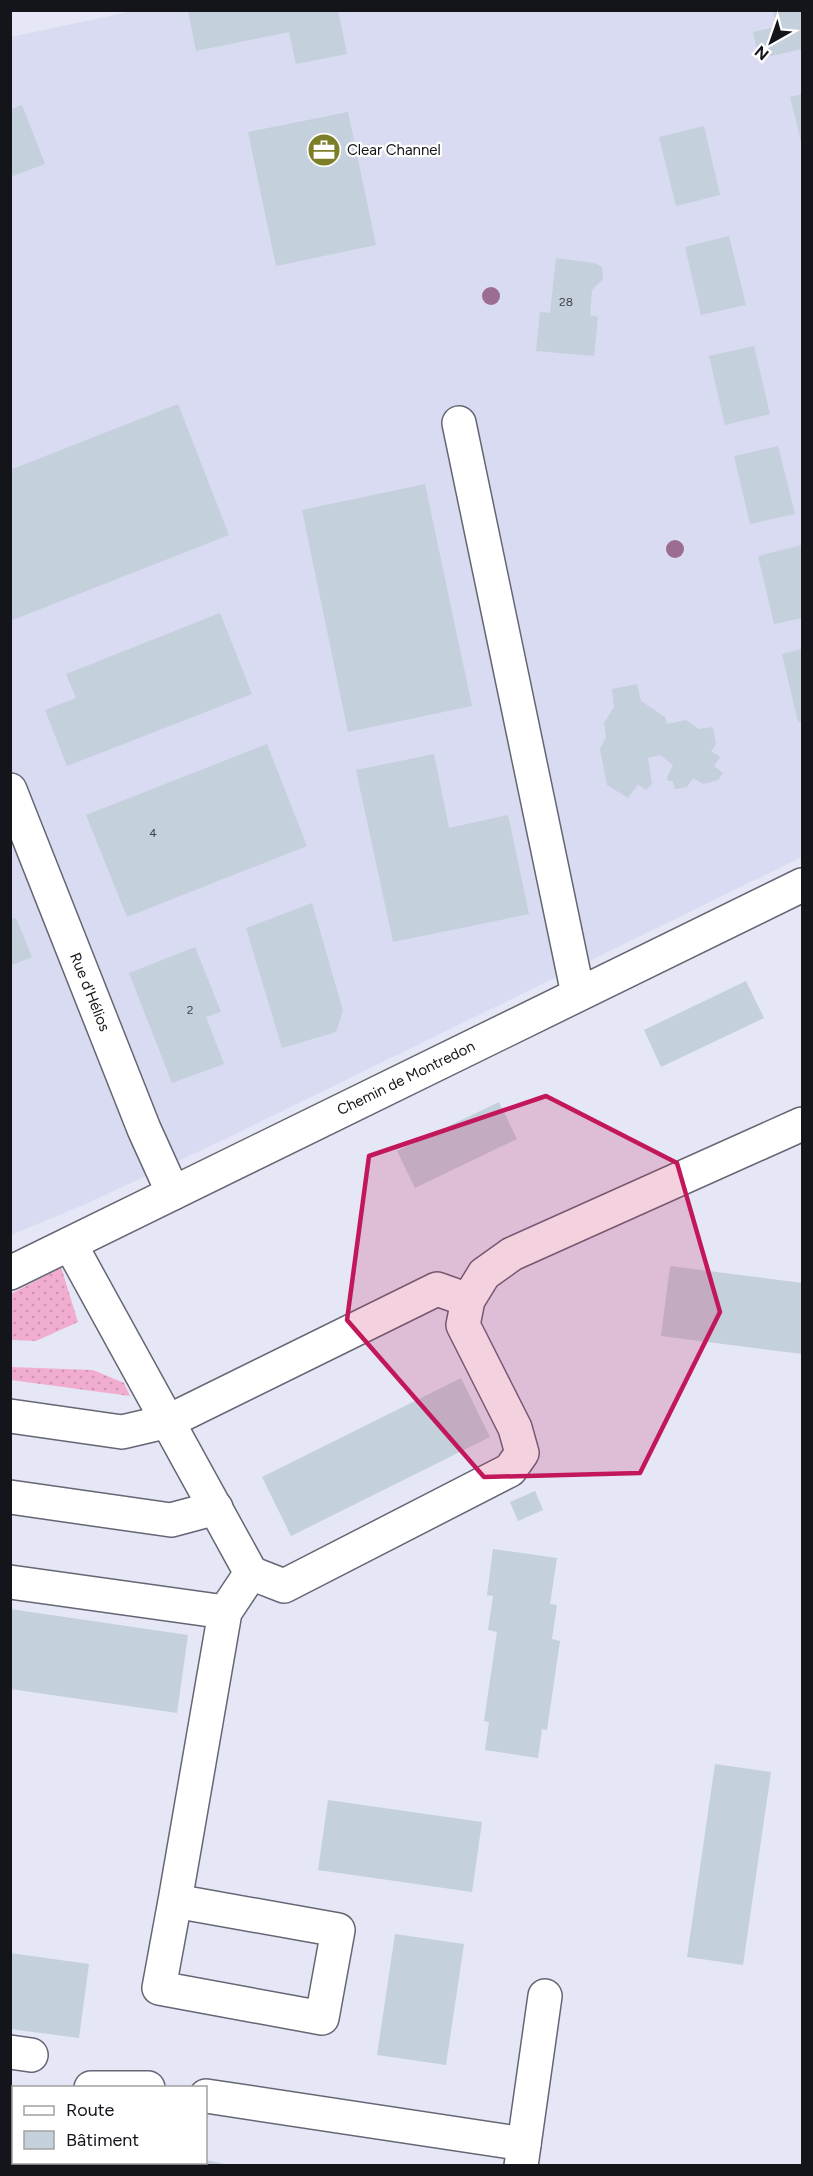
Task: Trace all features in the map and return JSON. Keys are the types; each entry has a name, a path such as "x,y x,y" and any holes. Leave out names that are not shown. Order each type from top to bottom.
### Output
{"street":[{"path":"459,423 578,993"},
{"name":"Rue d'Hélios","path":"10,790 144,1129 173,1193"},
{"name":"Chemin de Montredon","path":"10,1273 802,885"},
{"path":"70,1244 251,1573 285,1586 510,1470 522,1453 515,1428 463,1325 468,1300 484,1274 512,1254 802,1124"},
{"path":"10,1416 122,1432 169,1421 437,1288 468,1300"},
{"path":"10,1497 171,1520 216,1508"},
{"path":"175,1901 338,1930 322,2018 159,1988 225,1612 251,1573"},
{"path":"10,1582 225,1612"},
{"path":"207,2096 522,2155 545,1996"}],"highlighted area":[{"path":"546,1096 677,1163 720,1312 640,1473 484,1477 347,1320 369,1156"}],"shaded area":[{"path":"138,10 802,11 802,857 221,1141 88,1203 11,1235 11,37"},
{"path":"61,1267 78,1322 36,1341 11,1340 11,1294"},
{"path":"11,1367 93,1370 124,1383 130,1396 11,1380"}],"building":[{"path":"188,10 338,10 347,54 296,64 289,32 196,51"},
{"path":"773,10 802,10 802,49 759,59 753,32 776,27"},
{"path":"802,94 802,145 790,97"},
{"path":"22,105 45,164 10,177 10,110"},
{"path":"348,112 376,245 276,266 248,132"},
{"path":"704,126 720,195 676,206 659,137"},
{"path":"729,236 746,305 701,315 685,247"},
{"path":"556,258 594,263 602,267 603,279 592,290 590,315 598,317 594,356 536,351 540,312 550,313"},
{"path":"754,346 770,414 725,425 709,356"},
{"path":"178,404 229,535 10,621 10,470"},
{"path":"778,446 795,514 750,524 734,456"},
{"path":"425,484 472,706 348,732 302,510"},
{"path":"802,545 802,618 774,624 758,556"},
{"path":"220,613 252,694 67,766 45,710 76,698 66,674"},
{"path":"802,649 802,721 798,722 782,654"},
{"path":"637,684 641,701 665,717 667,724 686,720 699,729 713,727 716,744 711,751 720,757 714,766 723,773 718,780 703,784 693,778 687,787 675,789 673,781 668,781 667,777 673,765 660,755 648,758 652,784 646,790 638,784 628,798 607,785 600,749 606,737 604,723 614,707 612,689"},
{"path":"267,744 307,846 127,917 86,815"},
{"path":"434,754 449,828 508,815 529,914 393,942 356,770"},
{"path":"312,903 343,1011 336,1032 282,1048 246,928"},
{"path":"16,918 32,957 10,966 10,920"},
{"path":"195,947 221,1012 206,1017 224,1064 172,1083 129,973"},
{"path":"746,981 764,1018 661,1067 644,1030"},
{"path":"499,1102 517,1139 415,1188 397,1151"},
{"path":"670,1266 802,1283 802,1354 661,1336"},
{"path":"461,1378 490,1437 291,1536 262,1477"},
{"path":"535,1491 543,1510 518,1521 510,1502"},
{"path":"493,1549 557,1558 550,1604 557,1605 552,1639 560,1641 547,1730 542,1729 538,1758 485,1750 489,1722 484,1721 497,1632 488,1630 493,1596 487,1595"},
{"path":"10,1609 188,1635 177,1713 10,1689"},
{"path":"715,1764 771,1772 743,1965 687,1957"},
{"path":"328,1800 482,1822 472,1892 318,1870"},
{"path":"395,1934 464,1944 446,2065 377,2055"},
{"path":"10,1953 89,1964 79,2038 10,2029"},
{"path":"207,2160 233,2166 123,2166 124,2164 207,2164"}],"place":[{"name":"Clear Channel","path":"324,150"}]}
